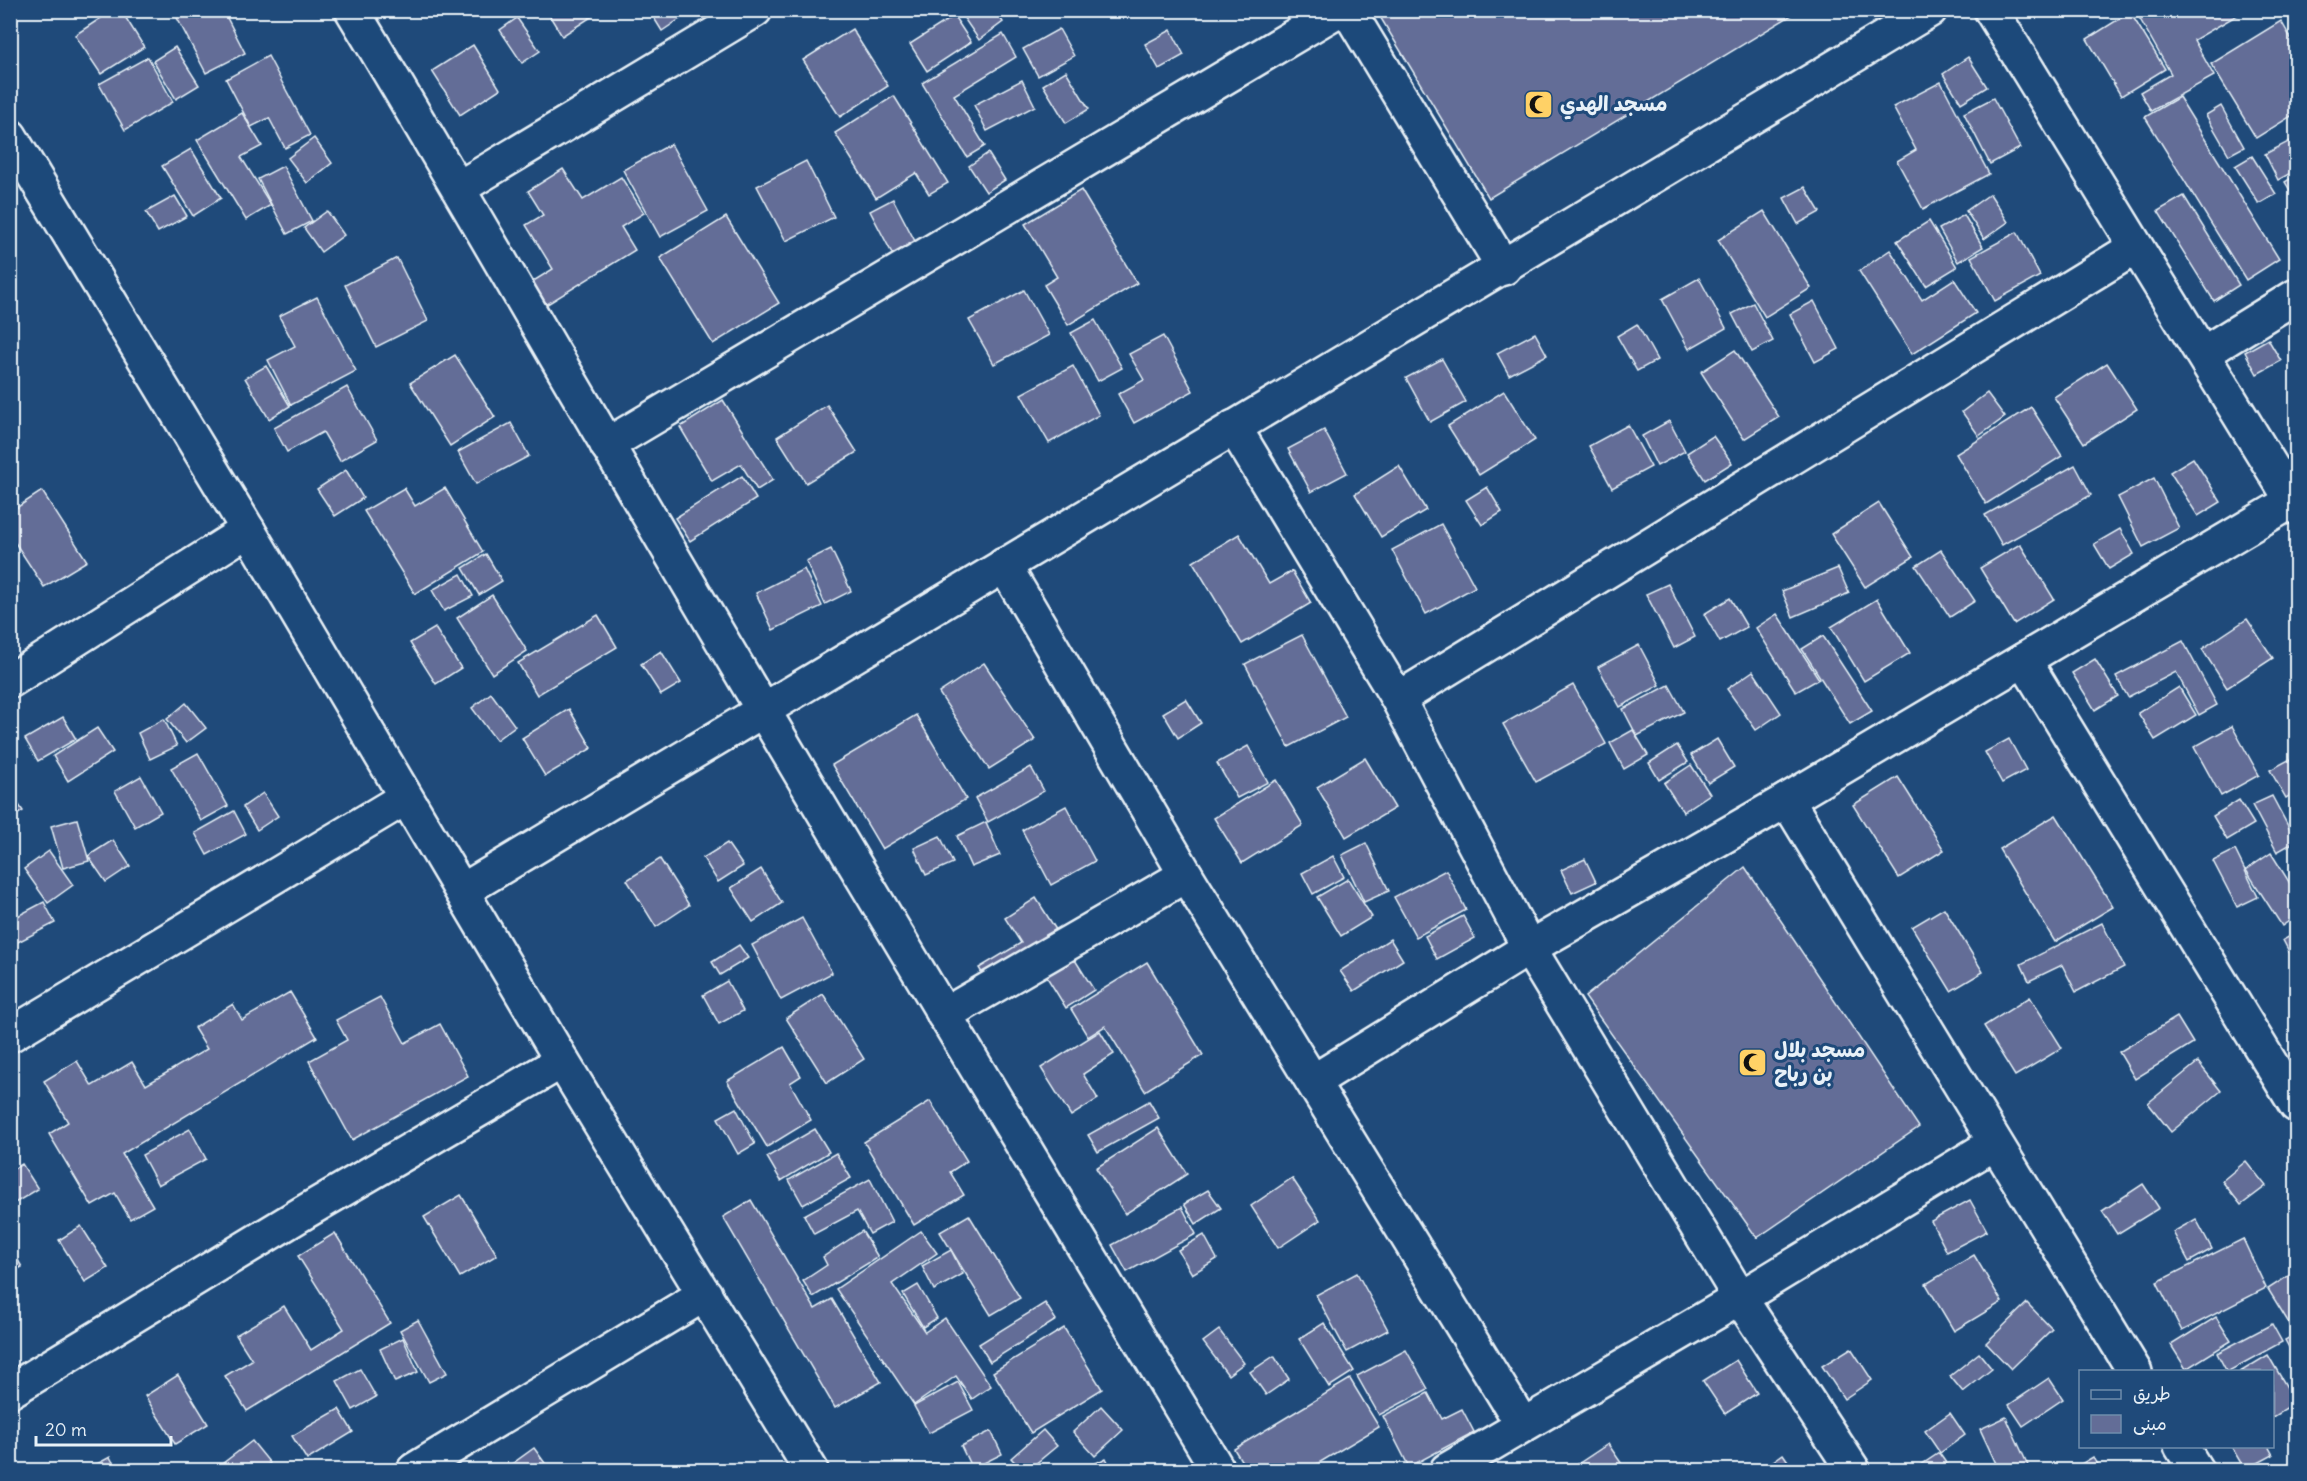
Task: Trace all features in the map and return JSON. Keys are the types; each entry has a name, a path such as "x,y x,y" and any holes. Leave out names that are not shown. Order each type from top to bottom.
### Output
{"street":[{"path":"352,10 944,1014 1218,1470"},
{"path":"459,188 756,10"},
{"path":"607,445 1338,10"},
{"path":"1348,10 1504,268"},
{"path":"462,891 1234,427 1504,268 1930,10"},
{"path":"1314,1082 1529,948 2294,504 2204,353 2136,247 1991,10"},
{"path":"10,136 248,530 562,1061 811,1470"},
{"path":"1398,699 2136,247"},
{"path":"2204,353 2296,296"},
{"path":"1234,427 1398,699 1529,948 1740,1298 1853,1470"},
{"path":"10,681 248,530"},
{"path":"1004,565 1186,875 1522,1424"},
{"path":"2024,660 2296,1105"},
{"path":"10,1035 405,798"},
{"path":"1787,800 2134,1370"},
{"path":"944,1014 1186,875"},
{"path":"10,1390 303,1213 562,1061"},
{"path":"1447,1470 1740,1298 1995,1143"},
{"path":"414,1470 705,1294"},
{"path":"2182,1448 2196,1470"}],"building":[{"path":"113,10 121,10 144,47 101,74 75,35"},
{"path":"177,10 223,10 245,53 206,73 174,12"},
{"path":"546,10 602,10 562,36"},
{"path":"649,10 693,10 662,31"},
{"path":"995,10 1003,22 979,40 959,11"},
{"name":"مسجد الهدي","path":"1376,10 1800,10 1489,198"},
{"path":"2138,10 2246,10 2194,40 2214,76 2151,111 2140,92 2171,74 2136,12"},
{"path":"2130,12 2165,69 2121,96 2087,39"},
{"path":"954,16 971,42 927,71 910,44"},
{"path":"517,18 540,51 522,63 500,30"},
{"path":"2281,21 2296,47 2296,113 2256,138 2211,64"},
{"path":"852,29 888,86 840,117 803,60"},
{"path":"1059,29 1074,56 1038,76 1023,49"},
{"path":"1171,30 1184,55 1159,69 1145,44"},
{"path":"1003,34 1016,57 954,95 985,146 967,157 922,83"},
{"path":"473,45 500,89 460,115 432,71"},
{"path":"175,47 199,85 176,99 153,61"},
{"path":"268,56 310,135 285,148 269,118 251,127 226,79"},
{"path":"148,57 173,102 125,130 99,84"},
{"path":"1968,57 1987,87 1961,103 1943,74"},
{"path":"1066,71 1089,109 1066,123 1043,85"},
{"path":"1022,80 1035,106 987,131 974,105"},
{"path":"1941,82 1989,174 1923,209 1897,161 1916,150 1893,107"},
{"path":"894,96 948,183 929,194 916,173 876,198 835,133"},
{"path":"2179,97 2279,259 2246,280 2145,117"},
{"path":"1993,98 2020,148 1990,164 1964,113"},
{"path":"2221,106 2244,147 2229,155 2206,115"},
{"path":"242,113 262,146 241,157 271,205 246,220 197,140"},
{"path":"314,138 332,163 307,183 288,158"},
{"path":"2296,138 2296,170 2278,180 2265,154"},
{"path":"671,144 708,211 660,237 623,170"},
{"path":"191,149 221,198 193,216 162,166"},
{"path":"988,153 1005,180 986,192 969,166"},
{"path":"2252,156 2276,194 2259,204 2235,166"},
{"path":"806,161 834,217 786,241 757,186"},
{"path":"283,166 312,221 287,234 258,179"},
{"path":"563,169 583,200 621,177 644,213 621,227 635,250 541,308 527,285 553,269 526,225 543,215 528,191"},
{"path":"2296,175 2296,200 2285,182"},
{"path":"1805,187 1820,212 1798,224 1784,198"},
{"path":"1081,190 1137,283 1068,325 1044,285 1057,277 1025,224"},
{"path":"1990,194 2008,222 1984,239 1966,211"},
{"path":"175,196 187,216 158,232 146,212"},
{"path":"2184,196 2239,285 2214,301 2158,211"},
{"path":"893,199 918,247 895,259 870,211"},
{"path":"327,211 344,235 321,252 304,228"},
{"path":"1764,211 1811,288 1765,317 1718,240"},
{"path":"1964,215 1983,247 1958,262 1939,229"},
{"path":"726,217 779,303 713,344 660,258"},
{"path":"1929,221 1957,267 1926,286 1897,241"},
{"path":"2017,232 2040,276 1995,301 1971,257"},
{"path":"1890,250 1922,300 1954,279 1976,313 1912,354 1859,271"},
{"path":"397,258 428,321 376,347 345,285"},
{"path":"1699,278 1726,328 1689,349 1662,299"},
{"path":"1024,290 1049,335 994,364 969,320"},
{"path":"317,297 356,371 291,405 268,360 295,346 279,316"},
{"path":"1814,301 1839,349 1815,362 1790,314"},
{"path":"1753,303 1773,341 1752,352 1732,314"},
{"path":"1095,320 1122,368 1098,381 1071,333"},
{"path":"1637,324 1657,360 1637,371 1617,336"},
{"path":"1535,333 1547,355 1509,375 1497,353"},
{"path":"1163,336 1193,391 1134,423 1118,394 1144,380 1129,354"},
{"path":"2268,339 2281,361 2257,374 2245,352"},
{"path":"1735,350 1779,417 1744,439 1701,372"},
{"path":"455,355 495,417 450,446 410,383"},
{"path":"1442,359 1466,402 1430,422 1406,378"},
{"path":"2107,363 2137,409 2084,443 2054,397"},
{"path":"266,366 290,406 269,419 245,378"},
{"path":"1073,366 1099,415 1049,443 1021,394"},
{"path":"347,387 377,440 340,461 323,432 287,452 274,428"},
{"path":"1504,391 1535,440 1479,475 1448,426"},
{"path":"1987,393 2005,417 1979,436 1962,412"},
{"path":"723,400 773,480 757,490 741,464 712,481 680,427"},
{"path":"827,405 857,452 806,483 777,437"},
{"path":"2031,407 2062,456 1986,504 1956,454"},
{"path":"1669,421 1685,451 1657,466 1642,436"},
{"path":"511,423 529,456 476,484 458,452"},
{"path":"1628,425 1651,467 1612,488 1589,446"},
{"path":"1324,430 1347,473 1311,492 1288,449"},
{"path":"1713,436 1732,463 1705,480 1687,453"},
{"path":"2193,458 2221,502 2198,516 2170,472"},
{"path":"2075,465 2091,495 2002,545 1985,515"},
{"path":"1399,466 1426,510 1381,537 1355,494"},
{"path":"346,470 363,498 335,516 317,489"},
{"path":"742,476 756,499 690,541 675,518"},
{"path":"2154,478 2179,528 2143,547 2118,497"},
{"path":"1487,487 1502,512 1482,525 1466,500"},
{"path":"404,488 415,506 445,488 483,552 415,594 364,511"},
{"path":"42,491 87,561 44,587 10,535 10,512"},
{"path":"1879,503 1913,557 1865,587 1831,534"},
{"path":"1441,524 1475,587 1426,614 1392,550"},
{"path":"2120,529 2134,554 2109,569 2094,544"},
{"path":"1239,534 1269,584 1292,571 1311,603 1242,644 1193,562"},
{"path":"2020,544 2054,599 2014,624 1980,568"},
{"path":"831,549 851,591 825,604 806,561"},
{"path":"1941,550 1975,601 1950,617 1916,566"},
{"path":"486,554 502,581 479,595 463,568"},
{"path":"1838,568 1849,593 1793,617 1782,591"},
{"path":"804,569 822,606 773,630 756,593"},
{"path":"461,574 473,596 444,611 432,590"},
{"path":"1668,584 1695,637 1674,648 1646,594"},
{"path":"492,595 527,651 492,674 457,618"},
{"path":"1730,598 1747,627 1720,642 1704,614"},
{"path":"1877,599 1910,653 1864,681 1831,627"},
{"path":"1777,614 1819,679 1796,692 1756,628"},
{"path":"598,615 617,647 537,695 518,663"},
{"path":"2247,619 2273,658 2227,688 2202,649"},
{"path":"435,628 461,668 436,684 410,643"},
{"path":"1302,635 1346,717 1289,747 1245,664"},
{"path":"1823,636 1872,711 1850,724 1802,649"},
{"path":"2183,641 2217,705 2199,715 2176,672 2128,697 2116,676"},
{"path":"1639,645 1660,685 1620,707 1598,667"},
{"path":"661,651 681,683 661,695 641,664"},
{"path":"2095,659 2118,696 2095,710 2072,673"},
{"path":"984,663 1035,740 989,769 939,693"},
{"path":"1753,671 1781,713 1756,730 1727,689"},
{"path":"1573,685 1606,744 1536,782 1503,724"},
{"path":"1669,685 1684,712 1637,736 1623,709"},
{"path":"2179,687 2196,715 2155,740 2138,713"},
{"path":"491,693 515,726 496,740 472,708"},
{"path":"1186,699 1201,723 1178,738 1163,713"},
{"path":"186,703 206,728 186,743 167,719"},
{"path":"569,709 592,748 545,776 522,738"},
{"path":"916,715 966,799 882,849 832,765"},
{"path":"63,717 76,739 38,761 25,739"},
{"path":"164,719 177,746 150,759 138,733"},
{"path":"2232,726 2259,775 2221,796 2194,747"},
{"path":"97,728 113,752 68,781 53,756"},
{"path":"1633,730 1648,755 1624,769 1610,743"},
{"path":"1717,739 1734,767 1708,783 1691,755"},
{"path":"2009,739 2026,770 2002,783 1985,752"},
{"path":"1677,745 1688,762 1659,780 1649,763"},
{"path":"1248,746 1268,782 1237,798 1217,763"},
{"path":"198,753 228,806 201,821 171,768"},
{"path":"2296,756 2296,792 2286,798 2270,770"},
{"path":"1365,758 1395,808 1346,837 1317,787"},
{"path":"1691,765 1710,794 1683,812 1664,783"},
{"path":"1031,767 1044,791 988,822 975,798"},
{"path":"141,776 161,812 135,827 115,791"},
{"path":"1898,777 1944,850 1899,878 1853,805"},
{"path":"1276,780 1303,825 1242,863 1214,818"},
{"path":"10,792 23,811 10,819"},
{"path":"263,793 278,816 257,830 243,807"},
{"path":"2272,796 2296,841 2277,852 2252,805"},
{"path":"2239,800 2254,824 2227,840 2213,816"},
{"path":"1066,806 1095,861 1051,885 1022,830"},
{"path":"234,811 246,834 207,855 195,833"},
{"path":"2056,815 2113,907 2055,942 1999,849"},
{"path":"77,819 89,861 63,868 51,826"},
{"path":"986,822 1000,855 971,867 957,836"},
{"path":"940,836 953,863 926,875 914,848"},
{"path":"113,840 130,866 106,882 88,856"},
{"path":"727,843 743,866 718,882 703,858"},
{"path":"1366,843 1389,891 1364,902 1342,855"},
{"path":"2235,850 2258,897 2237,907 2213,861"},
{"path":"49,851 73,885 48,903 24,869"},
{"path":"2271,853 2296,893 2296,916 2282,926 2246,870"},
{"path":"1333,856 1344,877 1313,894 1302,873"},
{"path":"660,859 689,905 656,927 627,880"},
{"path":"1585,859 1596,882 1572,893 1561,870"},
{"name":"مسجد بلال بن رباح","path":"1745,867 1919,1127 1757,1238 1585,997"},
{"path":"761,869 782,903 753,922 731,888"},
{"path":"1446,870 1466,910 1416,937 1394,897"},
{"path":"1348,879 1372,917 1341,936 1317,897"},
{"path":"1036,898 1094,990 1066,1008 1037,961 992,989 979,968 1021,943 1005,918"},
{"path":"44,902 55,923 10,946 10,920"},
{"path":"1944,908 1983,972 1951,991 1912,927"},
{"path":"1463,916 1475,938 1437,959 1425,936"},
{"path":"802,918 832,973 781,1000 752,945"},
{"path":"2102,923 2124,967 2076,992 2062,965 2029,981 2021,964"},
{"path":"2296,933 2296,965 2283,940"},
{"path":"1390,939 1403,960 1354,991 1340,971"},
{"path":"739,945 748,958 720,975 712,962"},
{"path":"1147,962 1203,1055 1145,1091 1105,1026 1088,1037 1071,1009"},
{"path":"727,981 743,1011 719,1024 703,995"},
{"path":"290,992 317,1037 122,1154 153,1206 130,1219 115,1193 92,1206 49,1134 68,1122 44,1081 77,1061 92,1086 132,1062 146,1085 207,1049 194,1028 233,1004 242,1020"},
{"path":"823,994 864,1059 827,1083 786,1018"},
{"path":"380,997 405,1043 440,1024 468,1076 352,1140 309,1061 347,1040 336,1020"},
{"path":"2030,997 2062,1048 2015,1076 1984,1026"},
{"path":"2177,1017 2193,1043 2135,1079 2119,1052"},
{"path":"1100,1031 1114,1054 1083,1074 1098,1099 1071,1116 1041,1068"},
{"path":"784,1047 801,1076 790,1083 811,1120 767,1147 727,1081"},
{"path":"2198,1062 2221,1091 2171,1132 2148,1103"},
{"path":"930,1101 967,1161 950,1172 964,1195 914,1225 864,1142"},
{"path":"1149,1101 1159,1118 1098,1152 1088,1135"},
{"path":"736,1108 755,1144 738,1154 718,1118"},
{"path":"1158,1128 1187,1174 1125,1214 1096,1168"},
{"path":"190,1129 206,1159 158,1185 142,1155"},
{"path":"815,1129 829,1152 781,1181 767,1157"},
{"path":"836,1153 851,1178 803,1205 789,1180"},
{"path":"2246,1161 2266,1186 2241,1205 2222,1181"},
{"path":"22,1164 38,1189 10,1206 10,1171"},
{"path":"1292,1178 1320,1220 1278,1248 1251,1206"},
{"path":"870,1179 892,1222 870,1234 857,1211 814,1234 804,1215"},
{"path":"2143,1184 2159,1208 2117,1234 2102,1211"},
{"path":"1208,1190 1221,1208 1196,1224 1184,1204"},
{"path":"461,1195 497,1255 460,1277 424,1217"},
{"path":"751,1200 815,1309 832,1299 881,1382 835,1408 723,1217"},
{"path":"1970,1200 1987,1231 1947,1252 1931,1221"},
{"path":"1182,1207 1196,1234 1127,1272 1112,1245"},
{"path":"969,1215 1020,1298 991,1315 940,1232"},
{"path":"2196,1219 2212,1249 2189,1262 2173,1232"},
{"path":"81,1226 108,1268 85,1282 59,1240"},
{"path":"862,1231 878,1257 813,1297 803,1281 827,1265 823,1257"},
{"path":"921,1231 937,1253 892,1284 925,1332 945,1318 991,1386 972,1399 956,1376 914,1405 836,1289"},
{"path":"335,1233 390,1323 247,1411 225,1376 252,1360 236,1335 284,1306 311,1350 344,1329 298,1256"},
{"path":"1204,1235 1217,1259 1192,1274 1178,1250"},
{"path":"2243,1239 2266,1288 2182,1331 2157,1282"},
{"path":"10,1247 22,1267 10,1273"},
{"path":"951,1250 963,1274 934,1290 922,1266"},
{"path":"1974,1255 2002,1302 1954,1331 1926,1284"},
{"path":"2296,1271 2296,1326 2292,1328 2268,1289"},
{"path":"1357,1273 1388,1330 1347,1352 1316,1295"},
{"path":"918,1285 937,1318 923,1327 903,1294"},
{"path":"1045,1303 1056,1320 990,1362 979,1344"},
{"path":"2027,1303 2052,1329 2011,1369 1986,1343"},
{"path":"2216,1317 2231,1341 2186,1369 2171,1345"},
{"path":"418,1320 447,1373 429,1382 400,1330"},
{"path":"1324,1323 1354,1371 1329,1387 1299,1339"},
{"path":"2272,1324 2282,1342 2231,1370 2226,1370 2217,1353"},
{"path":"1064,1328 1102,1389 1031,1433 993,1372"},
{"path":"1219,1330 1244,1363 1228,1375 1203,1342"},
{"path":"2296,1334 2296,1360 2285,1340"},
{"path":"403,1338 418,1372 395,1382 380,1349"},
{"path":"1851,1348 1872,1380 1844,1399 1822,1366"},
{"path":"1406,1350 1428,1389 1379,1415 1357,1376"},
{"path":"1979,1353 1992,1369 1963,1392 1950,1376"},
{"path":"2268,1355 2296,1403 2274,1417 2274,1370 2243,1370"},
{"path":"1274,1356 1289,1379 1266,1395 1250,1372"},
{"path":"1736,1360 1757,1393 1725,1414 1703,1381"},
{"path":"360,1369 376,1397 353,1410 337,1381"},
{"path":"178,1375 208,1424 175,1444 145,1396"},
{"path":"2049,1378 2063,1399 2023,1426 2009,1405"},
{"path":"1350,1379 1379,1427 1307,1470 1247,1470 1234,1449"},
{"path":"958,1382 973,1410 929,1433 914,1406"},
{"path":"1428,1393 1442,1419 1462,1409 1474,1432 1409,1467 1383,1416"},
{"path":"1101,1406 1123,1430 1095,1456 1073,1432"},
{"path":"339,1409 353,1432 307,1460 292,1436"},
{"path":"1950,1413 1965,1435 1940,1453 1925,1431"},
{"path":"2006,1417 2030,1470 1999,1470 1980,1429"},
{"path":"1043,1430 1057,1446 1028,1470 1022,1470 1011,1458"},
{"path":"991,1431 1002,1454 972,1469 961,1446"},
{"path":"252,1441 270,1463 260,1470 214,1470"},
{"path":"1608,1444 1626,1470 1569,1470"},
{"path":"534,1448 550,1470 517,1470 512,1464"},
{"path":"2232,1448 2269,1448 2273,1455 2245,1470"},
{"path":"1939,1453 1951,1470 1920,1470 1918,1467"},
{"path":"1783,1454 1794,1470 1761,1470"},
{"path":"110,1457 117,1470 86,1470"},
{"path":"2093,1457 2102,1470 2071,1470"},
{"path":"1106,1458 1112,1470 1082,1470"}],"place":[{"name":"مسجد الهدي","path":"1539,104"},
{"name":"مسجد بلال بن رباح","path":"1753,1062"}]}
